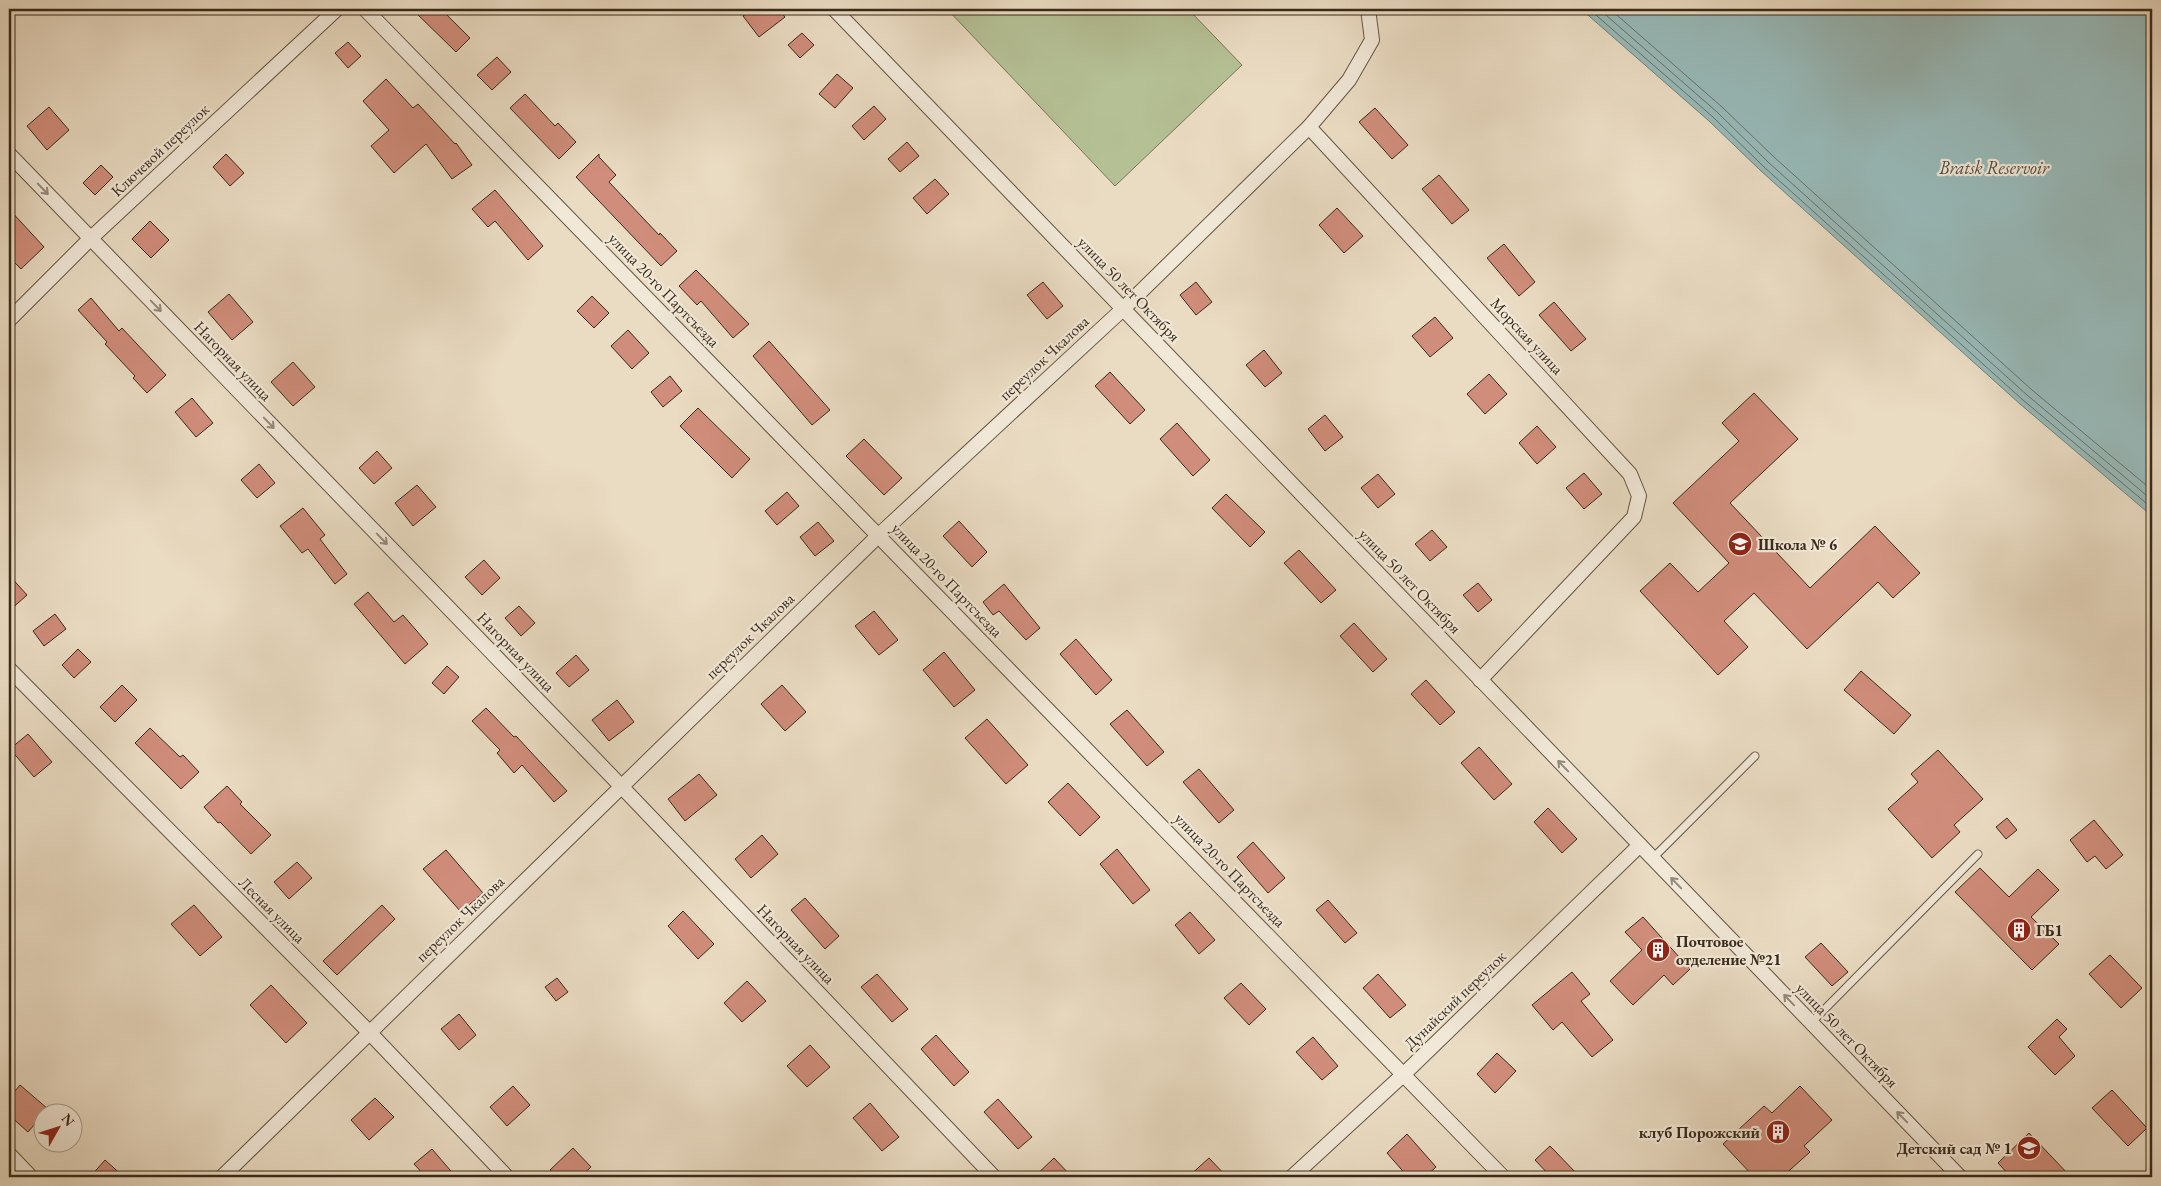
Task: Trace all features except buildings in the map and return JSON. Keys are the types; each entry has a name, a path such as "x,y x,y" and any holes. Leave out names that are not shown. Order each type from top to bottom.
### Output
{"street":[{"name":"Ключевой переулок","path":"9,320 90,239 337,9"},
{"name":"улица 20-го Партсъезда","path":"365,9 1503,1177"},
{"name":"улица 50 лет Октября","path":"834,9 1960,1177"},
{"path":"1309,127 1349,80 1372,40 1368,9"},
{"name":"переулок Чкалова","path":"222,1177 879,535 1124,308 1309,127"},
{"name":"Морская улица","path":"1309,127 1630,474 1639,496 1634,517 1480,680"},
{"name":"Нагорная улица","path":"9,154 621,786 994,1177"},
{"name":"Лесная улица","path":"9,670 369,1032 508,1177"},
{"name":"Дунайский переулок","path":"1292,1177 1404,1074 1640,845"},
{"path":"9,1154 31,1177"}],"lane":[{"path":"1652,858 1755,756"},
{"path":"1811,1023 1978,854"}],"green space":[{"path":"947,9 1188,9 1242,65 1115,186"}],"water":[{"name":"Bratsk Reservoir","path":"1581,9 2152,9 2152,516 2020,404 1761,171 1709,121"}],"place":[{"name":"Школа № 6","path":"1740,544"},
{"name":"ГБ1","path":"2019,930"},
{"name":"Почтовое отделение №21","path":"1658,950"},
{"name":"клуб Порожский","path":"1778,1132"},
{"name":"Детский сад № 1","path":"2029,1148"}]}
